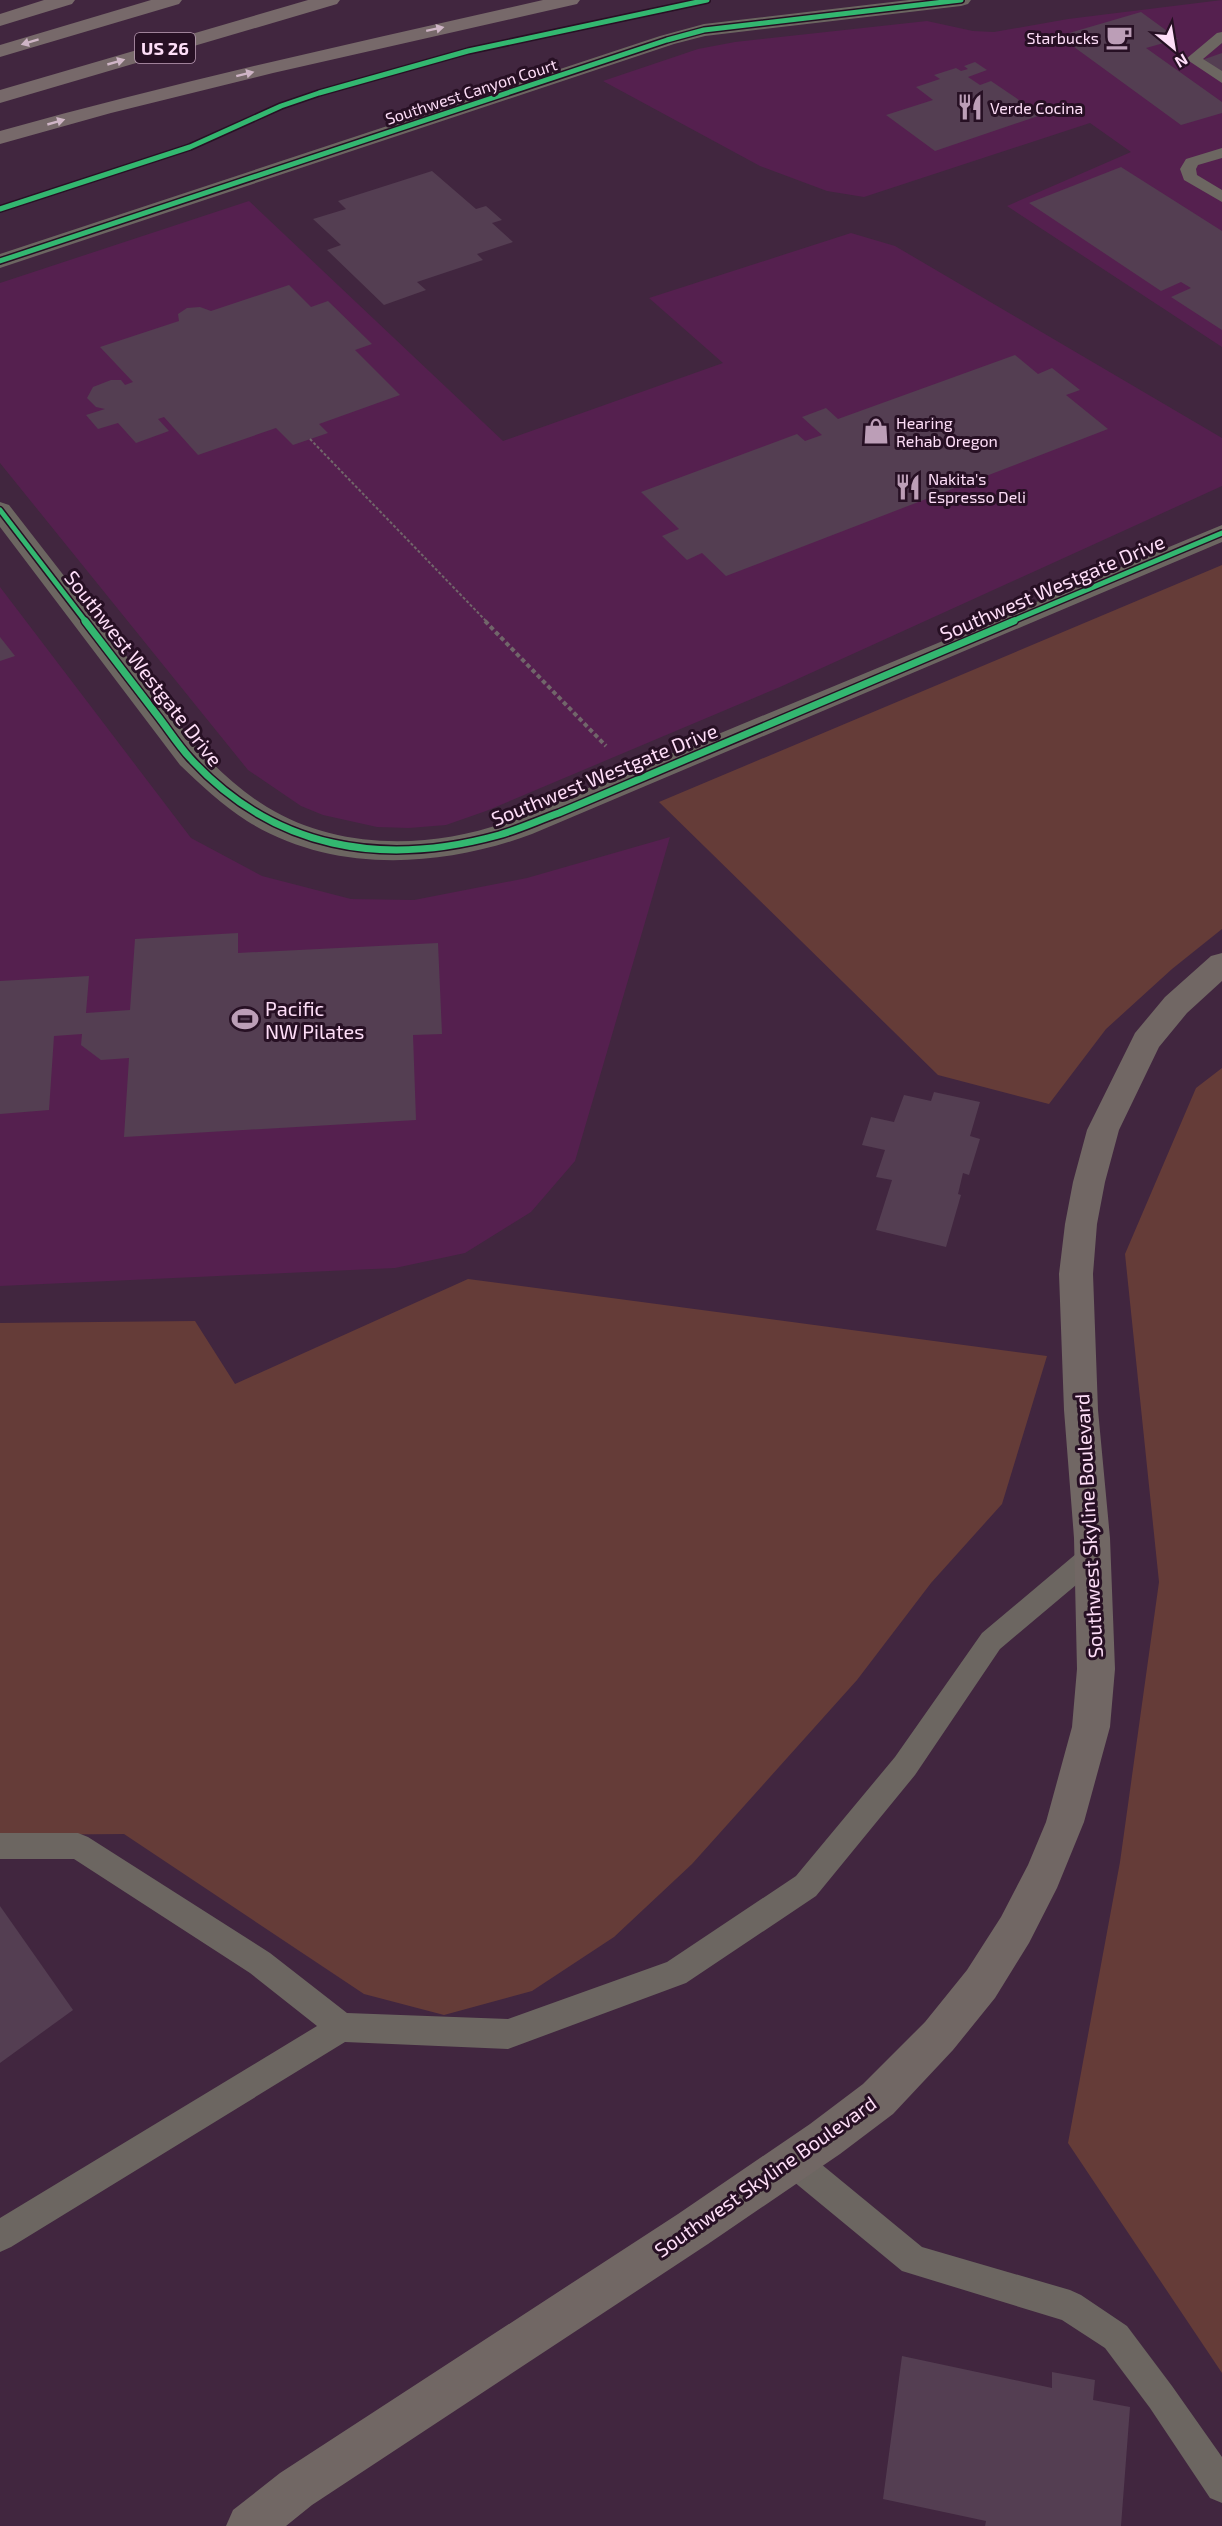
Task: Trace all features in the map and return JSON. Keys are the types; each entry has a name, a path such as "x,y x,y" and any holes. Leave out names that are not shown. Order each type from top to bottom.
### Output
{"highway":[{"path":"0,21 65,0"},
{"name":"US 26","path":"0,51 172,0"},
{"name":"US 26","path":"0,97 330,0"},
{"path":"0,138 104,109 273,67 570,0"}],"main road":[{"name":"Southwest Skyline Boulevard","path":"249,2526 296,2489 793,2161 878,2099 939,2036 981,1984 1015,1930 1043,1875 1065,1822 1091,1727 1096,1668 1092,1556 1081,1410 1076,1274 1080,1224 1089,1182 1103,1130 1146,1041 1176,1005 1222,964"}],"street":[{"name":"Southwest Canyon Court","path":"0,261 667,40 704,30 962,0"},
{"name":"Southwest Westgate Drive","path":"0,510 190,758 215,784 256,815 278,827 307,838 336,845 379,851 418,850 459,845 501,835 1222,533"}],"lane":[{"path":"1222,36 1194,59 1222,78"},
{"path":"1222,153 1198,159 1192,162 1188,169 1190,177 1222,197"},
{"path":"0,2236 342,2027 508,2034 676,1973 806,1887 905,1766 991,1641 1092,1556"},
{"path":"0,1846 78,1846 260,1963 342,2027"},
{"path":"793,2161 913,2260 1070,2306 1116,2337 1161,2397 1222,2486"}],"path":[{"path":"310,439 614,754"}],"shaded area":[{"path":"1222,0 1222,347 1007,206 1131,152 1090,123 864,197 827,191 760,166 603,81 698,49 735,42 927,21 973,31 994,32 1068,19"},
{"path":"249,201 503,441 723,363 649,298 851,233 895,246 1222,438 1222,486 780,687 486,811 446,825 409,828 377,827 323,815 301,806 248,770 0,463 0,283"},
{"path":"1222,565 1222,929 1172,969 1106,1029 1049,1104 938,1075 659,802"},
{"path":"0,587 191,838 262,876 351,899 414,900 527,878 670,837 575,1161 531,1212 465,1253 395,1268 0,1286"},
{"path":"1222,1068 1222,2373 1068,2143 1120,1862 1159,1582 1125,1254 1196,1088"},
{"path":"468,1279 1047,1356 1002,1504 931,1583 857,1680 692,1864 614,1937 532,1991 444,2015 364,1994 124,1834 0,1835 0,1323 195,1321 235,1384"}],"building":[{"path":"1141,12 1178,39 1146,48 1222,102 1222,113 1181,125 1059,36"},
{"path":"1222,53 1222,73 1202,60"},
{"name":"Verde Cocina","path":"975,62 987,70 968,77 980,85 991,81 1041,115 935,151 886,115 933,100 916,87 940,79 934,75 956,68 961,71 968,69 964,66"},
{"path":"1121,167 1222,231 1222,330 1171,297 1191,288 1181,282 1161,291 1029,203"},
{"path":"432,171 476,209 486,206 502,220 492,223 513,242 477,254 483,260 417,282 426,290 384,305 327,250 341,245 313,219 346,209 338,201"},
{"path":"289,285 311,307 328,301 372,344 355,350 400,395 319,424 328,433 293,445 276,428 198,455 164,417 158,419 169,431 136,443 118,423 98,429 86,415 105,409 96,407 87,398 93,387 111,380 121,380 125,385 133,382 100,347 179,321 178,314 187,308 200,307 211,311"},
{"path":"1015,355 1038,374 1052,368 1080,390 1066,395 1108,429 726,576 702,553 687,560 662,536 679,529 641,492 797,434 805,441 822,435 802,417 826,408 838,419"},
{"path":"0,637 15,656 0,661"},
{"path":"238,933 238,953 438,943 442,1034 413,1035 416,1120 124,1137 129,1058 101,1060 81,1045 82,1034 54,1036 49,1110 0,1114 0,981 89,976 86,1013 130,1010 135,939"},
{"path":"934,1092 980,1102 970,1136 980,1139 969,1175 963,1173 958,1194 961,1195 946,1247 876,1230 892,1180 876,1177 885,1150 862,1145 871,1117 894,1122 904,1095 931,1101"},
{"path":"0,1906 73,2010 0,2063"},
{"path":"902,2356 1052,2388 1052,2372 1095,2380 1093,2400 1130,2407 1121,2526 985,2526 986,2521 883,2499"}],"cycle path":[{"path":"0,209 190,147 281,106 319,93 468,51 707,0"},
{"path":"0,261 667,40 704,30 961,0"},
{"path":"0,510 190,758 223,790 258,814 294,833 332,844 371,850 412,851 455,845 499,835 559,813 1222,533"}],"place":[{"name":"Starbucks","path":"1119,37"},
{"name":"Verde Cocina","path":"970,107"},
{"name":"Hearing Rehab Oregon","path":"876,431"},
{"name":"Nakita's Espresso Deli","path":"908,487"},
{"name":"Pacific NW Pilates","path":"245,1019"}]}
